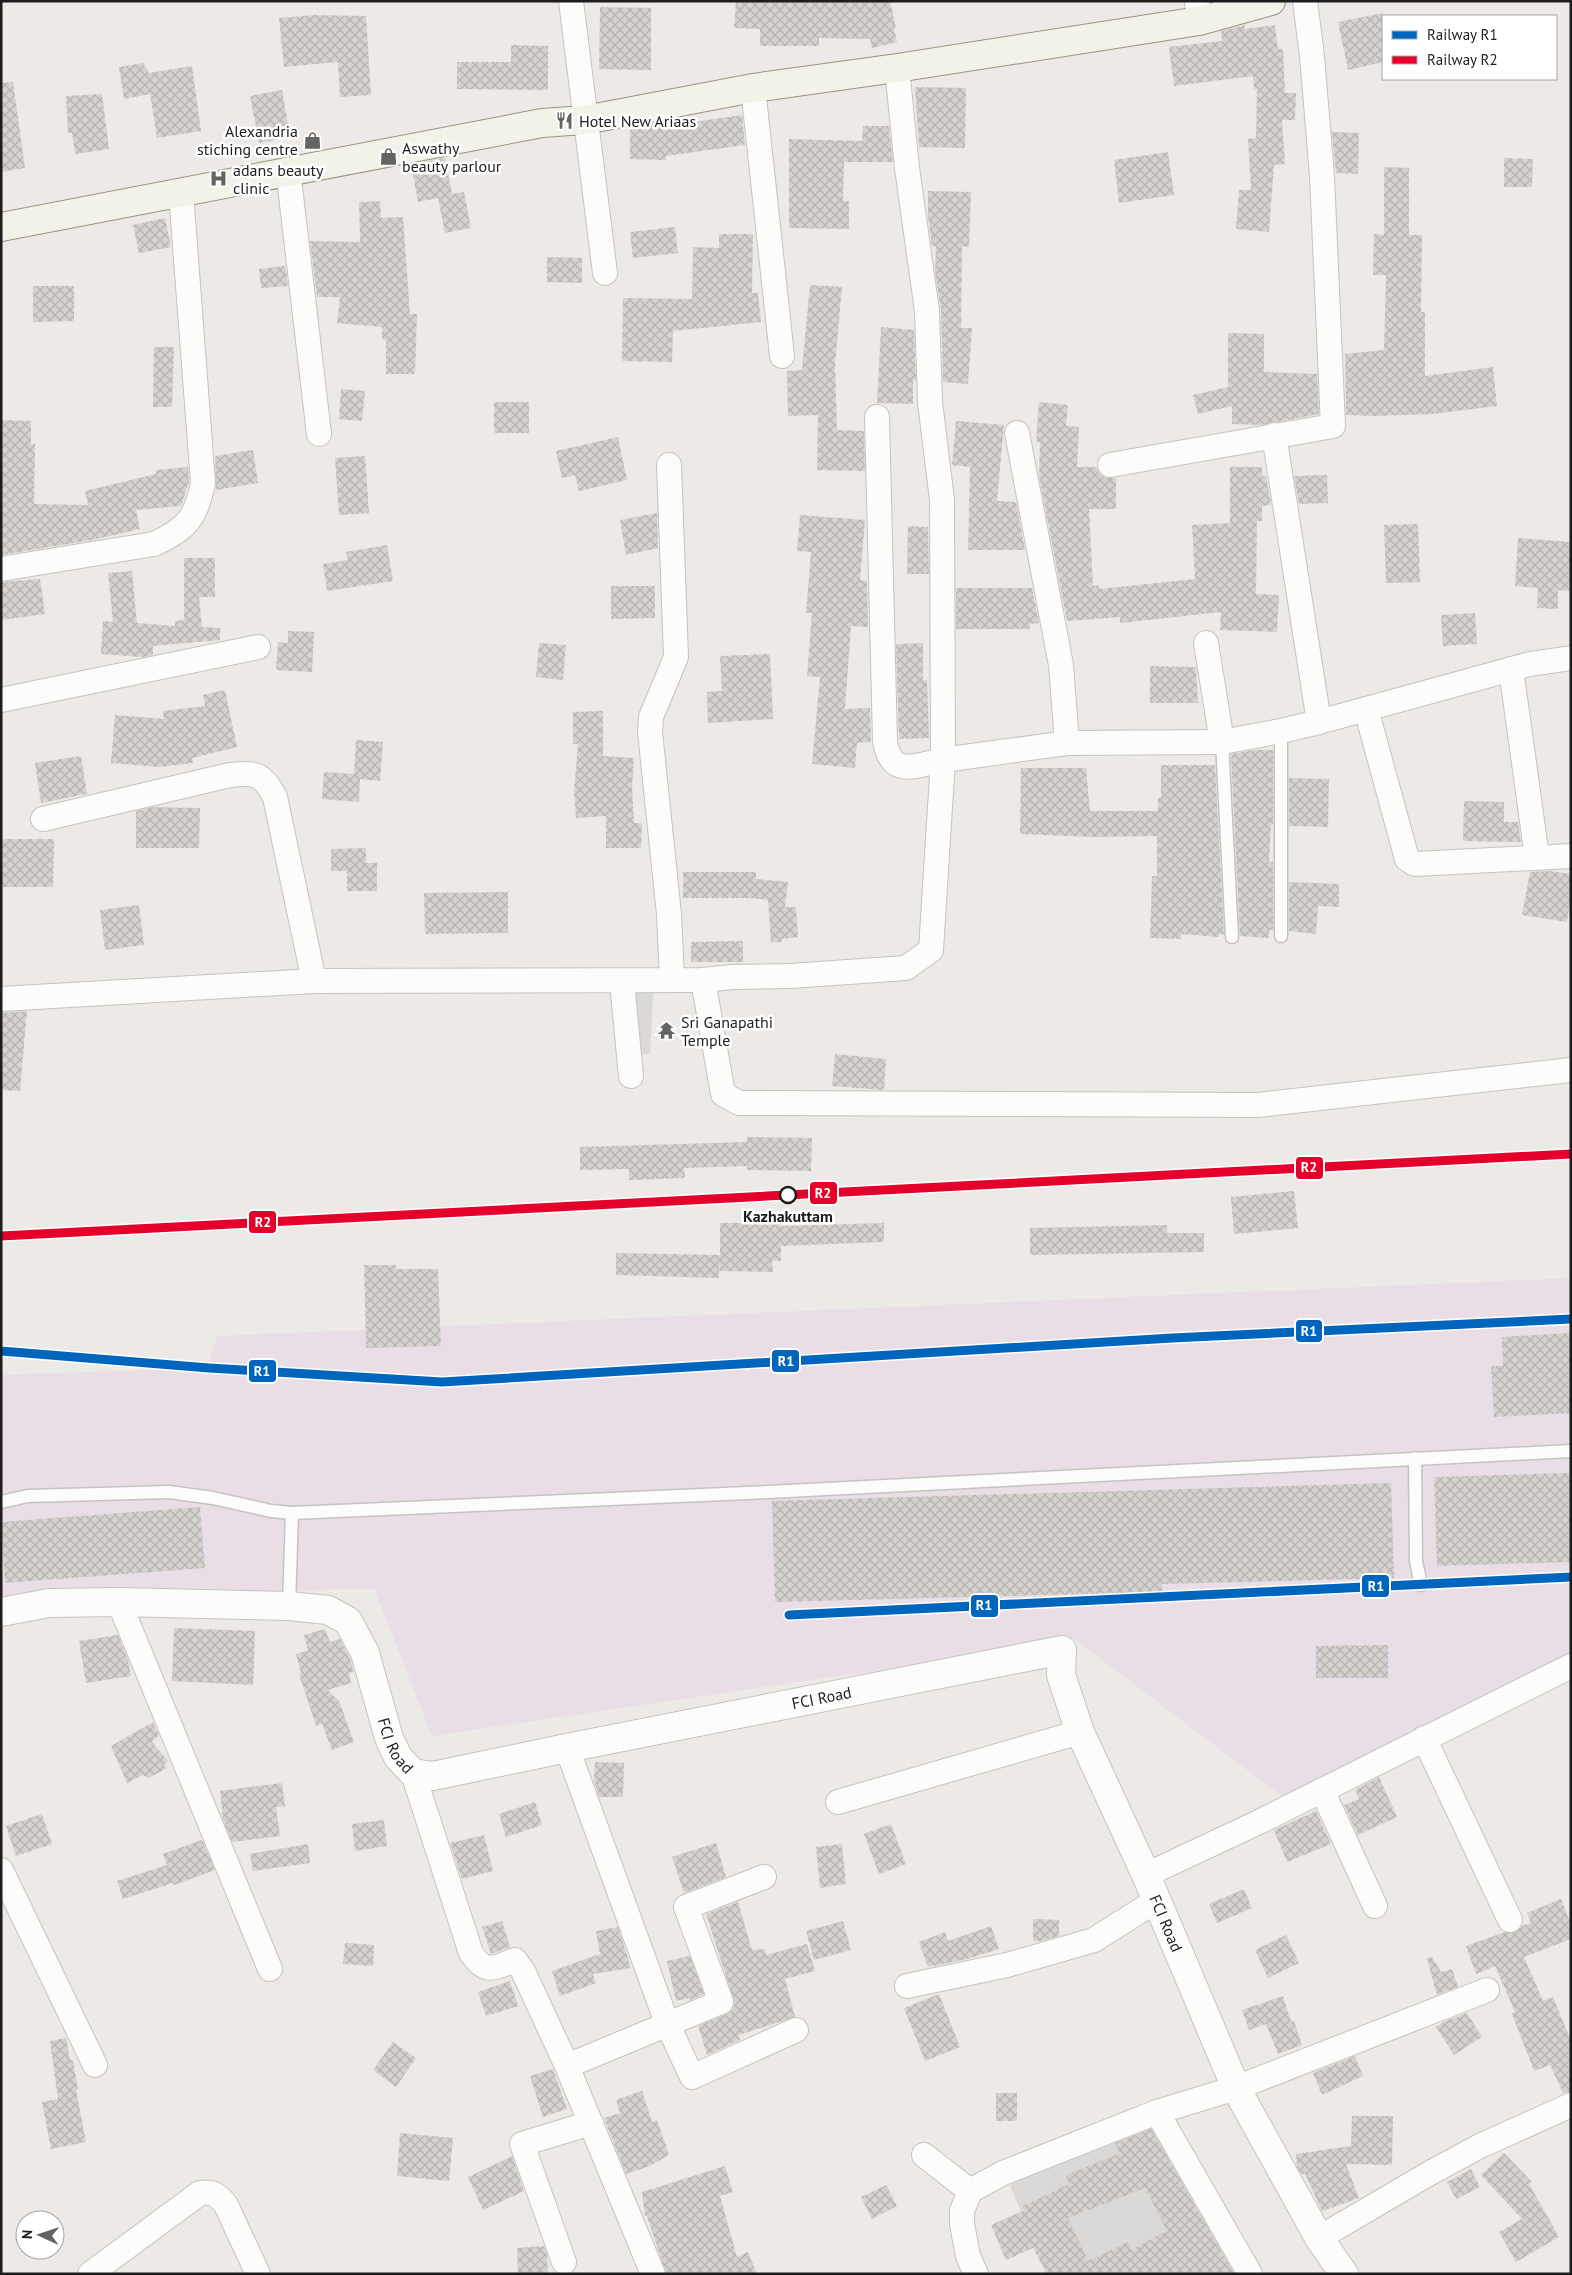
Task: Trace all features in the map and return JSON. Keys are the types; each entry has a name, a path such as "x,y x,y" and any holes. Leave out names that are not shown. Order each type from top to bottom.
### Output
{"main road":[{"path":"1,227 181,193 288,170 542,123 585,120 753,88 897,68 1198,11 1271,1"}],"street":[{"path":"571,1 606,274"},
{"path":"1110,465 1333,426 1322,176 1312,56 1305,1"},
{"path":"1,999 314,981 622,982 704,980 732,976 790,976 906,968 931,950 943,760 942,500 930,402 927,311 906,168 897,68"},
{"path":"753,88 782,356"},
{"path":"288,170 318,434"},
{"path":"1,569 154,544 172,536 198,508 203,482 181,193"},
{"path":"877,417 887,752 895,765 903,768 943,760 1067,743 1222,742 1319,722 1530,664 1571,658"},
{"path":"1017,433 1061,666 1067,743"},
{"path":"1274,435 1319,722"},
{"path":"669,465 676,657 654,709 650,732 669,914 672,980"},
{"path":"1206,643 1222,742"},
{"path":"1,700 258,647"},
{"path":"1511,669 1537,857"},
{"path":"1366,709 1407,859 1415,864 1571,856"},
{"path":"42,818 230,775 245,773 258,775 267,782 275,797 314,981"},
{"path":"704,980 723,1094 739,1103 1258,1105 1571,1070"},
{"path":"622,982 630,1076"},
{"path":"119,1602 270,1969"},
{"name":"FCI Road","path":"1,1612 49,1603 119,1602 290,1606 328,1610 348,1621 365,1653 389,1738 398,1757 412,1773 433,1776 1062,1650 1061,1675 1080,1732 1157,1900 1236,2088 1320,2238 1344,2274"},
{"path":"1146,1875 1571,1666"},
{"path":"838,1802 1080,1732"},
{"path":"1424,1738 1510,1920"},
{"path":"567,1748 667,2023 692,2077 796,2030"},
{"path":"412,1773 471,1953 479,1966 490,1969 515,1960 523,1971 567,2066 653,2274"},
{"path":"1322,1790 1375,1906"},
{"path":"1,1870 95,2065"},
{"path":"567,2066 721,2002 686,1907 764,1877"},
{"path":"907,1986 1007,1965 1094,1940 1157,1900"},
{"path":"976,2274 968,2256 962,2224 962,2211 970,2191 1003,2173 1157,2112 1236,2088 1487,1990"},
{"path":"1320,2238 1463,2155 1571,2105"},
{"path":"1157,2112 1250,2274"},
{"path":"564,2262 522,2144 591,2123"},
{"path":"924,2155 970,2191"},
{"path":"105,2270 200,2193 208,2192 218,2196 226,2205 258,2274"}],"lane":[{"path":"1281,731 1281,936"},
{"path":"1222,742 1232,937"},
{"path":"1,1502 28,1496 169,1492 213,1498 271,1511 292,1513 1571,1452"},
{"path":"1415,1458 1416,1561 1421,1585"},
{"path":"290,1606 292,1513"}],"shaded area":[{"path":"625,975 654,976 650,1054 622,1053"},
{"path":"1571,1278 1571,1664 1284,1798 1077,1641 432,1736 374,1589 1,1597 1,1375 208,1368 217,1336"},
{"path":"1154,2116 1250,2274 1046,2274 1010,2185"}],"building":[{"path":"736,1 890,1 897,42 872,48 870,39 819,38 819,46 760,46 760,29 734,28"},
{"path":"600,7 651,8 651,70 599,69"},
{"path":"1383,13 1382,62 1348,70 1338,22"},
{"path":"314,15 366,16 371,95 340,97 338,62 284,67 279,18"},
{"path":"1245,25 1245,29 1275,25 1278,49 1283,49 1285,93 1296,93 1295,120 1282,120 1285,164 1274,165 1269,232 1236,229 1239,190 1251,190 1248,139 1256,138 1257,89 1254,89 1253,76 1174,86 1169,47 1222,41 1221,31"},
{"path":"511,45 548,46 548,90 457,89 457,62 511,62"},
{"path":"143,63 149,73 192,66 201,131 157,138 150,94 124,99 119,67"},
{"path":"13,82 25,168 1,172 1,83"},
{"path":"915,87 966,88 965,148 919,147"},
{"path":"282,90 290,137 259,143 250,96"},
{"path":"102,94 109,149 75,154 72,133 68,133 66,96"},
{"path":"742,115 745,145 666,156 666,160 630,159 630,127 666,120 666,126"},
{"path":"863,126 889,126 893,162 844,162 843,201 849,201 849,229 789,228 789,139 862,141"},
{"path":"1332,132 1359,133 1358,174 1336,173"},
{"path":"1168,152 1174,195 1119,203 1114,160"},
{"path":"445,158 452,194 464,192 471,228 445,233 438,198 418,202 411,164"},
{"path":"1504,158 1533,159 1532,187 1504,187"},
{"path":"1384,167 1409,168 1409,235 1422,235 1421,312 1425,312 1425,376 1493,367 1497,406 1432,414 1346,415 1345,354 1384,350 1386,275 1373,275 1374,234 1384,235"},
{"path":"928,191 971,192 969,247 962,246 961,328 972,328 968,384 943,382 941,310 935,271 936,246 932,246 928,216"},
{"path":"380,201 381,218 403,217 410,314 417,314 415,374 386,374 386,340 382,339 382,327 337,323 340,297 317,297 310,241 360,242 359,202"},
{"path":"165,218 171,247 139,253 133,225"},
{"path":"675,227 678,253 633,258 630,232"},
{"path":"719,234 753,234 752,293 758,293 761,322 673,331 672,362 622,361 623,298 692,299 693,247 719,248"},
{"path":"547,257 582,258 582,283 547,282"},
{"path":"285,266 288,286 261,288 259,269"},
{"path":"810,285 842,287 835,365 837,430 864,431 865,471 817,470 818,415 788,416 787,371 802,370"},
{"path":"33,286 74,286 74,321 33,322"},
{"path":"881,327 914,330 916,380 913,380 913,404 877,403"},
{"path":"1228,333 1264,334 1264,372 1317,374 1319,414 1262,425 1232,424 1232,406 1198,414 1193,395 1228,387"},
{"path":"154,347 174,347 172,407 153,407"},
{"path":"341,389 365,391 362,421 339,419"},
{"path":"494,402 529,402 529,433 494,433"},
{"path":"1039,402 1068,405 1066,426 1079,427 1077,467 1096,467 1105,478 1116,478 1116,509 1089,509 1093,586 1099,585 1099,589 1195,579 1192,525 1230,523 1230,467 1262,467 1262,476 1266,476 1271,505 1262,506 1262,521 1257,521 1256,594 1279,595 1277,632 1220,630 1221,612 1120,623 1120,617 1067,621 1039,476 1040,442 1036,442"},
{"path":"2,420 31,421 31,444 35,444 34,504 88,505 85,491 156,474 156,470 188,467 189,482 181,506 136,510 140,529 92,540 1,555"},
{"path":"956,421 1004,425 997,501 1016,502 1025,550 968,550 970,467 952,465"},
{"path":"618,437 627,480 579,491 575,475 562,478 556,451"},
{"path":"253,450 258,483 216,490 215,456"},
{"path":"365,456 369,513 339,515 335,458"},
{"path":"1327,475 1328,503 1299,504 1294,476"},
{"path":"657,513 658,548 626,555 620,520"},
{"path":"800,515 865,520 860,580 867,581 868,627 851,626 845,709 870,708 871,740 870,742 857,743 855,768 812,764 820,677 807,676 812,613 806,613 811,552 797,551"},
{"path":"1418,524 1420,582 1386,583 1384,525"},
{"path":"908,526 928,527 929,574 907,574"},
{"path":"1518,538 1571,542 1571,591 1558,590 1558,609 1537,608 1538,588 1515,586"},
{"path":"387,545 393,581 327,591 323,564 348,560 346,552"},
{"path":"184,558 215,558 215,597 199,597 202,627 220,628 220,640 153,646 153,655 143,657 101,654 103,621 113,622 108,573 132,571 137,623 175,626 175,621 184,620"},
{"path":"40,579 45,614 1,620 1,582"},
{"path":"611,586 655,586 655,618 611,619"},
{"path":"956,588 1032,588 1039,623 1030,624 1030,629 956,629"},
{"path":"1475,613 1477,644 1443,646 1441,615"},
{"path":"288,631 314,632 312,672 276,670 278,642 288,643"},
{"path":"539,643 566,645 563,680 536,677"},
{"path":"923,643 923,680 927,680 929,738 899,739 896,644"},
{"path":"770,654 773,719 708,723 707,692 722,691 720,656"},
{"path":"1150,666 1196,667 1198,703 1150,703"},
{"path":"225,690 237,747 192,758 193,763 159,767 111,763 115,715 164,719 163,711 205,706 203,695"},
{"path":"603,711 603,756 634,758 632,785 634,823 642,823 641,848 606,848 606,816 576,818 574,792 578,744 573,744 573,712"},
{"path":"356,740 383,742 380,781 360,779 359,802 322,799 324,772 354,774"},
{"path":"1254,750 1273,750 1273,825 1271,825 1269,862 1273,862 1273,930 1269,930 1269,938 1240,936 1231,754"},
{"path":"81,756 87,794 41,803 35,763"},
{"path":"1161,765 1215,765 1224,935 1219,934 1219,937 1181,934 1181,939 1150,938 1152,876 1157,876 1157,836 1093,837 1020,834 1021,768 1086,768 1090,811 1158,811 1158,798 1161,798"},
{"path":"1289,778 1329,779 1328,827 1289,826"},
{"path":"1464,801 1504,802 1504,822 1518,822 1521,842 1463,841"},
{"path":"153,807 200,808 199,848 136,848 136,811"},
{"path":"1,839 54,839 53,887 1,887"},
{"path":"366,848 366,863 377,863 377,891 347,891 347,871 331,871 331,849"},
{"path":"1550,871 1571,874 1571,897 1567,922 1522,915 1530,872"},
{"path":"683,872 756,872 756,879 788,882 785,907 796,907 798,937 782,939 781,942 771,942 768,900 750,898 683,898"},
{"path":"1289,882 1339,884 1339,907 1318,906 1316,934 1289,931"},
{"path":"508,892 508,933 425,934 424,893"},
{"path":"139,905 144,945 105,950 100,910"},
{"path":"743,941 743,962 691,962 691,942"},
{"path":"27,1011 20,1091 1,1090 1,1013"},
{"path":"835,1054 886,1059 884,1090 832,1086"},
{"path":"747,1137 812,1138 811,1171 747,1170 747,1166 684,1168 685,1178 629,1180 629,1169 580,1170 580,1147 747,1142"},
{"path":"1294,1191 1298,1228 1234,1234 1231,1197"},
{"path":"720,1223 781,1223 781,1226 884,1223 884,1242 781,1246 781,1261 772,1261 773,1272 720,1271"},
{"path":"1167,1225 1167,1233 1204,1233 1204,1252 1030,1255 1030,1228"},
{"path":"616,1253 720,1255 719,1278 616,1275"},
{"path":"364,1265 396,1265 396,1269 438,1269 441,1346 366,1348"},
{"path":"1571,1333 1571,1413 1494,1417 1491,1366 1503,1366 1502,1337"},
{"path":"1571,1473 1571,1562 1437,1566 1434,1477"},
{"path":"1391,1483 1394,1578 1162,1584 1162,1592 775,1602 772,1501"},
{"path":"200,1507 205,1568 5,1583 1,1522"},
{"path":"174,1628 255,1631 253,1685 172,1681"},
{"path":"325,1629 330,1642 340,1639 354,1672 349,1673 351,1683 328,1690 339,1701 354,1742 332,1750 322,1724 316,1726 299,1674 301,1673 296,1654 308,1650 304,1635"},
{"path":"118,1635 128,1660 131,1676 86,1683 79,1641"},
{"path":"1388,1645 1388,1678 1316,1678 1316,1646"},
{"path":"153,1722 159,1735 152,1742 168,1761 164,1765 167,1768 149,1778 143,1775 127,1783 111,1746"},
{"path":"595,1762 624,1763 623,1797 599,1797 594,1781"},
{"path":"1379,1777 1397,1817 1358,1835 1344,1805 1359,1799 1355,1790"},
{"path":"282,1783 285,1806 276,1807 280,1836 232,1842 223,1819 220,1791"},
{"path":"535,1802 542,1825 506,1837 499,1814"},
{"path":"1316,1811 1331,1844 1287,1862 1274,1830"},
{"path":"42,1814 52,1844 16,1856 6,1826"},
{"path":"384,1820 387,1846 355,1851 352,1824"},
{"path":"891,1824 906,1864 879,1874 864,1834"},
{"path":"484,1835 493,1871 462,1879 450,1843"},
{"path":"202,1840 215,1870 174,1885 173,1883 123,1899 117,1881 167,1865 163,1854"},
{"path":"716,1843 726,1877 684,1893 672,1857"},
{"path":"308,1844 310,1863 253,1871 250,1854"},
{"path":"842,1844 846,1884 820,1888 816,1847"},
{"path":"1244,1889 1252,1908 1217,1923 1209,1904"},
{"path":"1561,1899 1571,1924 1571,1939 1524,1957 1543,2001 1553,1997 1571,2041 1571,2092 1563,2093 1550,2065 1534,2071 1512,2014 1515,2012 1495,1966 1476,1974 1466,1946 1505,1932 1516,1932 1522,1926 1531,1923 1527,1913"},
{"path":"738,1902 752,1950 765,1949 766,1955 807,1944 815,1971 785,1979 795,2017 739,2035 740,2040 707,2055 698,2026 727,2014 735,2004 706,1914"},
{"path":"1033,1919 1059,1920 1059,1936 1041,1941 1033,1941"},
{"path":"502,1921 510,1947 491,1954 482,1927"},
{"path":"843,1921 851,1950 814,1960 806,1931"},
{"path":"991,1926 999,1949 967,1959 928,1967 919,1942 945,1932 948,1941"},
{"path":"618,1927 631,1968 593,1974 596,1983 560,1996 552,1971 600,1954 596,1931"},
{"path":"1286,1935 1299,1963 1268,1978 1255,1950"},
{"path":"345,1943 374,1945 373,1966 343,1964"},
{"path":"690,1956 704,1994 690,2000 689,1998 676,2001 667,1961"},
{"path":"1432,1957 1441,1972 1452,1969 1458,1987 1437,1995 1427,1959"},
{"path":"510,1981 518,2006 486,2016 478,1992"},
{"path":"939,1994 960,2047 925,2061 904,2008"},
{"path":"1283,1996 1291,2022 1294,2021 1302,2045 1278,2054 1266,2024 1249,2030 1242,2010"},
{"path":"1467,2013 1482,2037 1454,2055 1436,2027 1445,2021"},
{"path":"66,2038 70,2060 73,2060 78,2090 76,2090 86,2142 51,2149 42,2102 58,2099 50,2041"},
{"path":"393,2042 416,2058 396,2087 373,2070"},
{"path":"1355,2056 1363,2076 1322,2095 1313,2073"},
{"path":"553,2069 567,2109 543,2117 530,2076"},
{"path":"642,2091 652,2122 657,2120 669,2155 650,2166 626,2174 604,2118 620,2113 616,2100"},
{"path":"996,2093 1017,2093 1017,2121 996,2121"},
{"path":"1352,2116 1393,2116 1392,2165 1346,2164 1359,2198 1322,2211 1305,2174 1302,2174 1297,2167 1296,2154 1351,2146"},
{"path":"1151,2129 1234,2274 1047,2274 1033,2248 1006,2260 991,2225 1025,2210 1023,2206 1069,2184 1066,2175 1120,2153 1115,2143","holes":["1145,2188 1167,2231 1131,2250 1128,2242 1088,2261 1068,2218"]},
{"path":"400,2133 453,2138 449,2181 397,2176"},
{"path":"1504,2153 1532,2182 1529,2184 1559,2237 1516,2262 1499,2232 1522,2219 1481,2175"},
{"path":"512,2156 524,2191 483,2210 468,2177"},
{"path":"725,2166 733,2192 720,2196 737,2257 748,2252 757,2274 666,2274 647,2216 645,2216 642,2192"},
{"path":"1471,2169 1480,2187 1456,2199 1447,2182"},
{"path":"886,2185 897,2206 872,2219 861,2197"},
{"path":"544,2246 547,2255 548,2274 518,2274 517,2248"}],"railway":[{"path":"1,1351 209,1368 442,1382 1172,1338 1571,1319"},
{"path":"789,1615 1571,1577"}],"rail line":[{"name":"R2","path":"1,1236 1571,1154"},
{"name":"R1","path":"1,1351 209,1368 442,1382 1172,1338 1571,1319"},
{"name":"R1","path":"789,1615 1571,1577"}],"place":[{"name":"Hotel New Ariaas","path":"565,121"},
{"name":"Alexandria stiching centre","path":"312,140"},
{"name":"Aswathy beauty parlour","path":"388,157"},
{"name":"adans beauty clinic","path":"219,179"},
{"name":"Sri Ganapathi Temple","path":"667,1031"},
{"name":"Kazhakuttam","path":"788,1195"}]}
